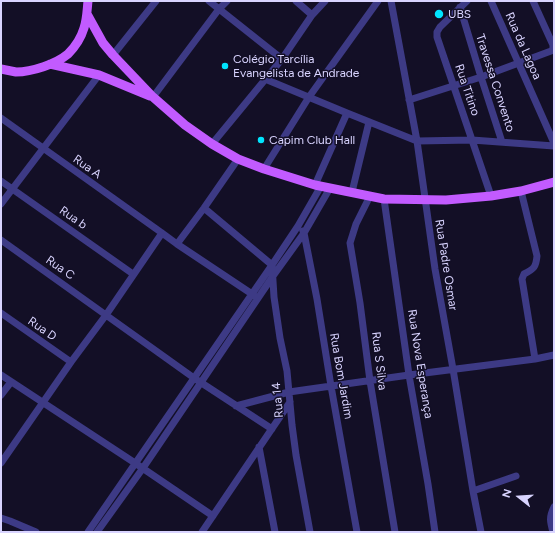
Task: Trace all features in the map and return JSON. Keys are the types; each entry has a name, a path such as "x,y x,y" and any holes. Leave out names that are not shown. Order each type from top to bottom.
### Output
{"main road":[{"path":"1,70 17,72 34,70 50,64 68,54 77,43 84,29 88,1"},
{"path":"87,14 99,36 113,56 153,97 185,125 212,144 238,159 264,169 322,187 384,199 446,200 491,196 521,191 554,182"},
{"path":"50,64 99,75 153,97"}],"street":[{"path":"113,56 156,1"},
{"path":"208,1 282,58"},
{"path":"153,97 227,1"},
{"path":"296,1 312,16"},
{"path":"212,144 282,58 312,16 326,1"},
{"path":"264,169 309,97 378,1"},
{"name":"Rua Padre Osmar","path":"391,1 417,141 435,270 481,532"},
{"name":"Rua Titino","path":"467,1 440,27 437,34 491,196"},
{"name":"Rua da Lagoa","path":"491,1 554,145"},
{"name":"Rua da Lagoa","path":"518,63 553,49 533,1"},
{"name":"Travessa Convento","path":"460,7 502,142"},
{"path":"409,100 481,77 518,63"},
{"path":"1,204 99,75"},
{"path":"265,79 417,141 472,140 554,145"},
{"path":"255,296 273,276 304,233 322,187 347,113"},
{"name":"Rua A","path":"1,118 177,244 255,296"},
{"path":"352,192 369,122"},
{"path":"177,244 238,159"},
{"name":"Rua b","path":"1,181 133,274"},
{"path":"97,532 142,468 198,380 255,296 272,265 322,187"},
{"path":"521,191 537,256 536,265 533,270 524,274 522,279 536,359"},
{"name":"Rua S Silva","path":"370,196 356,224 350,244 360,303 370,381 395,532"},
{"name":"Rua Nova Esperança","path":"384,199 435,532"},
{"path":"204,208 272,265"},
{"name":"Rua Bom Jardim","path":"298,226 304,233 317,299 357,532"},
{"path":"1,463 162,233"},
{"name":"Rua C","path":"1,240 198,380 272,429"},
{"name":"Rua 14","path":"272,265 274,297 287,371 296,455 310,532"},
{"name":"Rua D","path":"1,313 71,362"},
{"path":"236,406 289,392 536,359 554,355"},
{"path":"1,375 213,516"},
{"path":"88,532 135,463 198,380"},
{"path":"1,395 11,382"},
{"path":"202,532 290,402"},
{"path":"259,447 275,532"},
{"path":"473,490 516,476"},
{"path":"552,532 550,522 554,507"},
{"path":"1,518 36,532"}],"place":[{"name":"UBS","path":"439,14"},
{"name":"Colégio Tarcília Evangelista de Andrade","path":"225,66"},
{"name":"Capim Club Hall","path":"261,140"}]}
